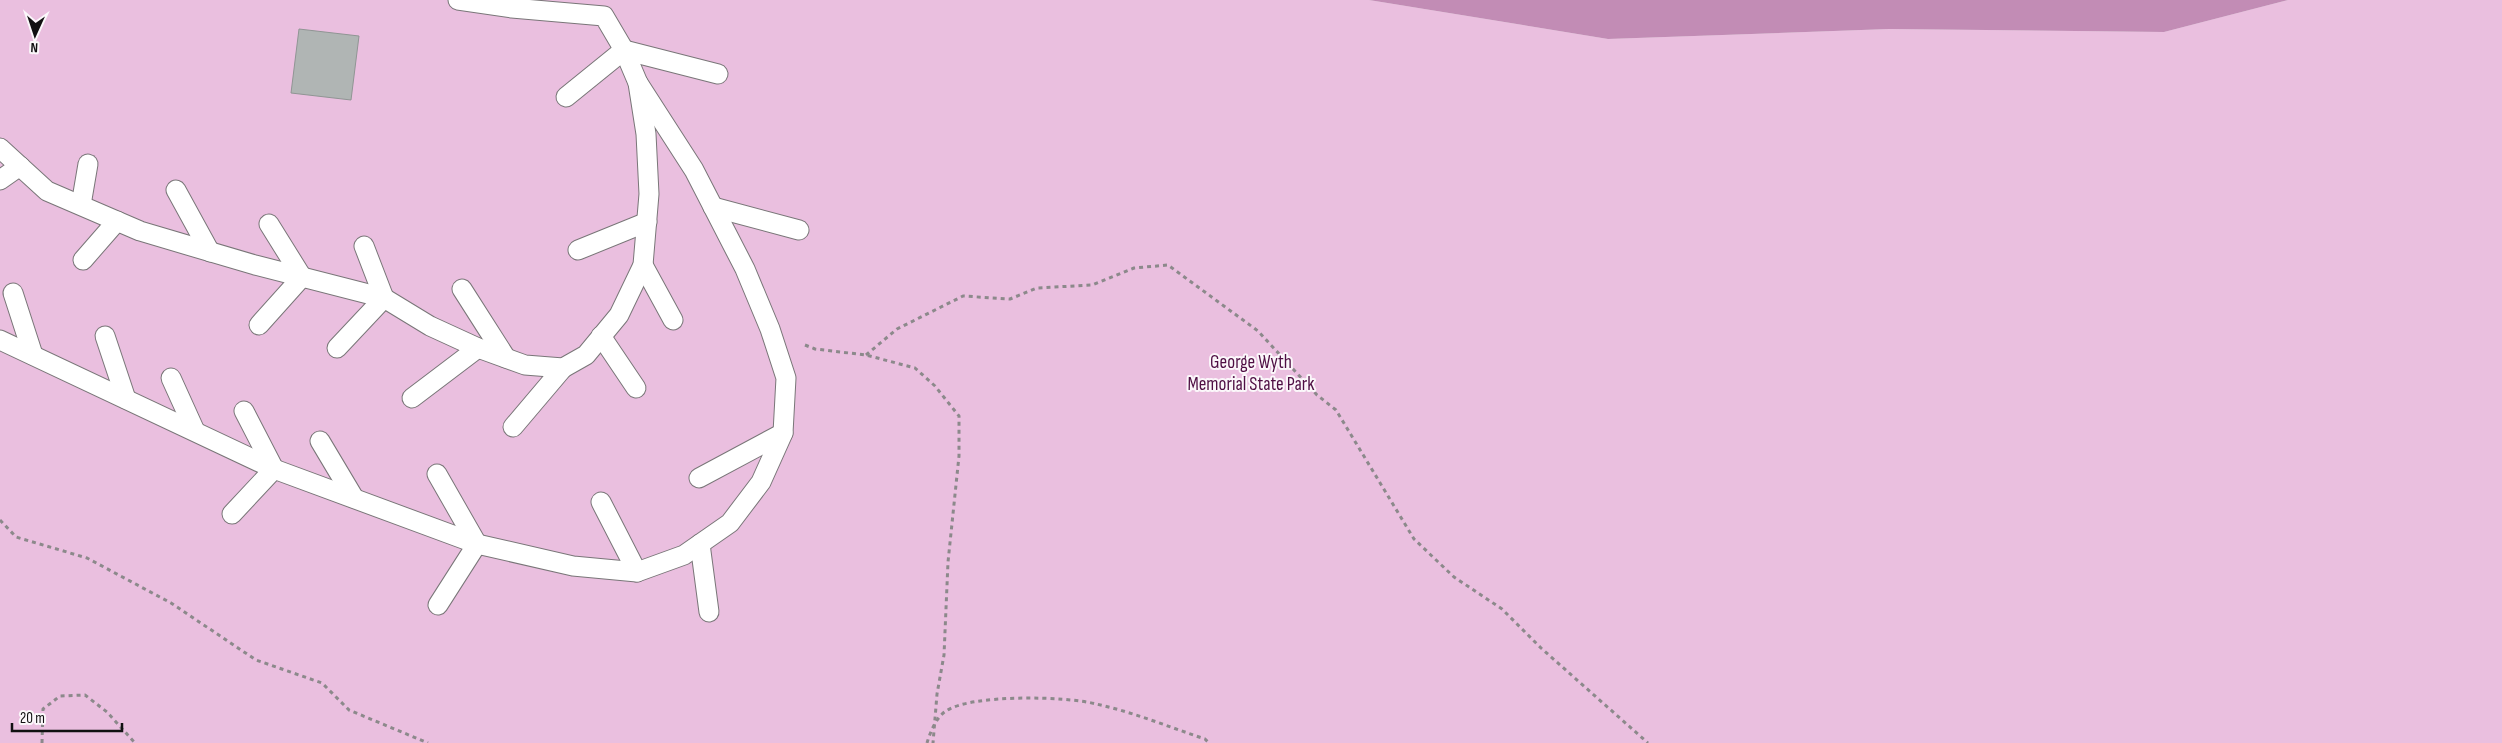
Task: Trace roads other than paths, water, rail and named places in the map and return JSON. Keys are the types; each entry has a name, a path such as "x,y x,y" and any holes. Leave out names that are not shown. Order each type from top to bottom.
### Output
{"lane":[{"path":"458,0 512,8 604,16"},
{"path":"0,340 274,469 477,544 573,566 638,572 684,555 730,523 760,482 784,433 786,378 770,329 745,269 694,170 638,83 624,50 595,0"},
{"path":"624,50 718,74"},
{"path":"566,97 624,50"},
{"path":"513,427 563,368 586,355 619,315 643,265 649,194 646,134 638,83"},
{"path":"0,148 48,191 140,231 210,252 384,298 430,326 478,348 525,365 563,368"},
{"path":"81,205 88,164"},
{"path":"0,180 20,166"},
{"path":"176,190 210,252"},
{"path":"713,207 799,230"},
{"path":"83,260 117,221"},
{"path":"578,250 647,222"},
{"path":"269,224 302,277"},
{"path":"364,246 384,298"},
{"path":"643,265 673,320"},
{"path":"259,325 302,277"},
{"path":"462,289 506,358"},
{"path":"13,293 33,355"},
{"path":"337,348 384,298"},
{"path":"105,336 126,399"},
{"path":"602,336 636,388"},
{"path":"412,398 478,348"},
{"path":"171,378 195,431"},
{"path":"244,411 274,469"},
{"path":"699,478 784,433"},
{"path":"320,442 354,498"},
{"path":"232,514 274,469"},
{"path":"438,474 477,544"},
{"path":"601,502 638,572"},
{"path":"438,605 477,544"},
{"path":"700,544 709,612"}],"park label":[{"name":"George Wyth Memorial State Park","path":"1251,372"}]}
